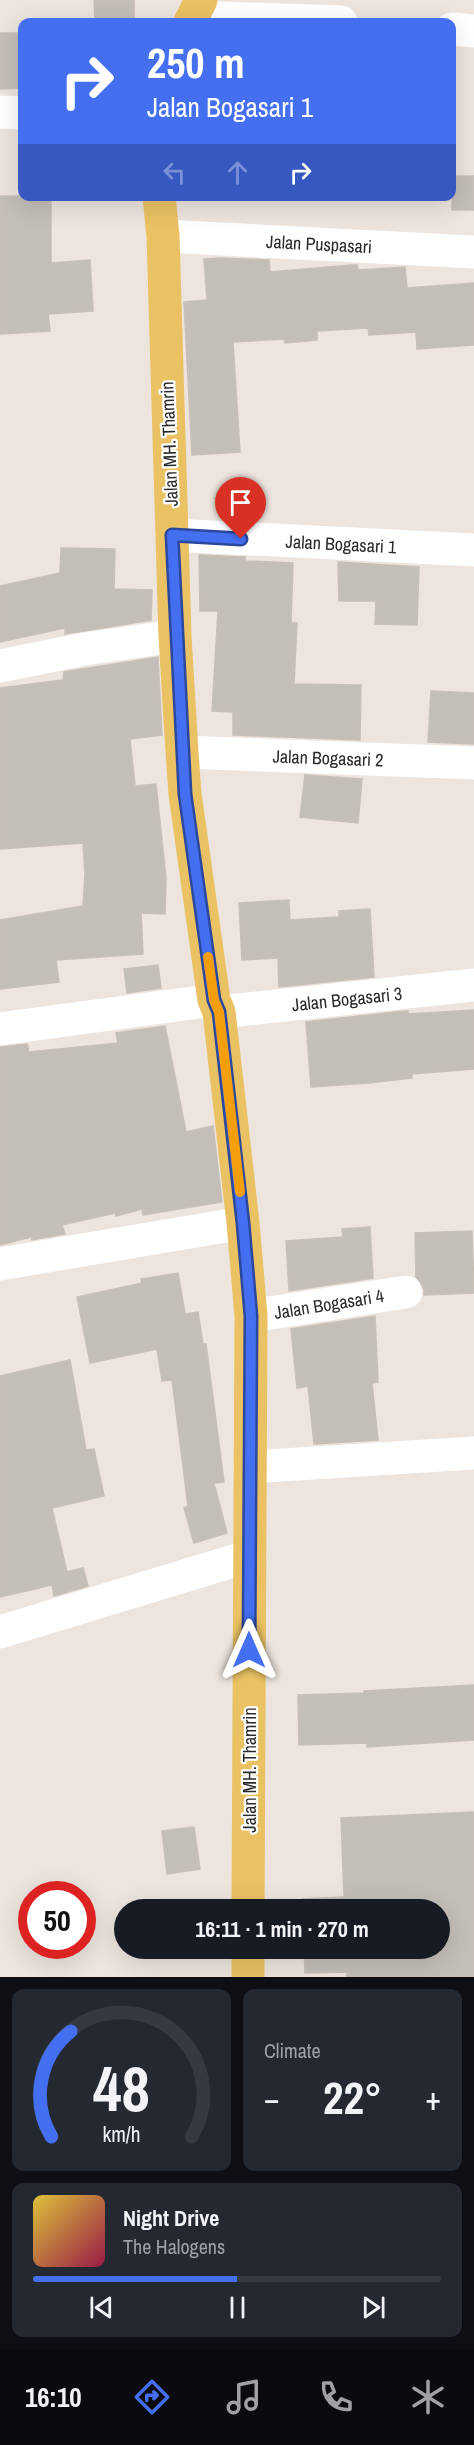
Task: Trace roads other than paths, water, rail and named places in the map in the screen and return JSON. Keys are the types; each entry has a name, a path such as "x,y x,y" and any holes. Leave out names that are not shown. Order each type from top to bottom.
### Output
{"main road":[{"name":"Jalan MH. Thamrin","path":"160,201 163,236 175,636 185,794 217,1006 243,1223 251,1316 248,1899"},
{"path":"248,1959 248,1977"}],"street":[{"path":"194,13 276,18"},
{"path":"456,29 474,31"},
{"path":"0,112 18,113"},
{"name":"Jalan Puspasari","path":"163,236 474,252"},
{"name":"Jalan Bogasari 1","path":"172,535 474,550"},
{"path":"0,666 84,649 175,636"},
{"name":"Jalan Bogasari 2","path":"182,752 474,763"},
{"name":"Jalan Bogasari 3","path":"0,1029 217,1006 474,985"},
{"path":"0,1264 243,1223"},
{"name":"Jalan Bogasari 4","path":"251,1316 406,1292"},
{"path":"250,1467 474,1453"},
{"path":"0,1632 250,1556"}]}
